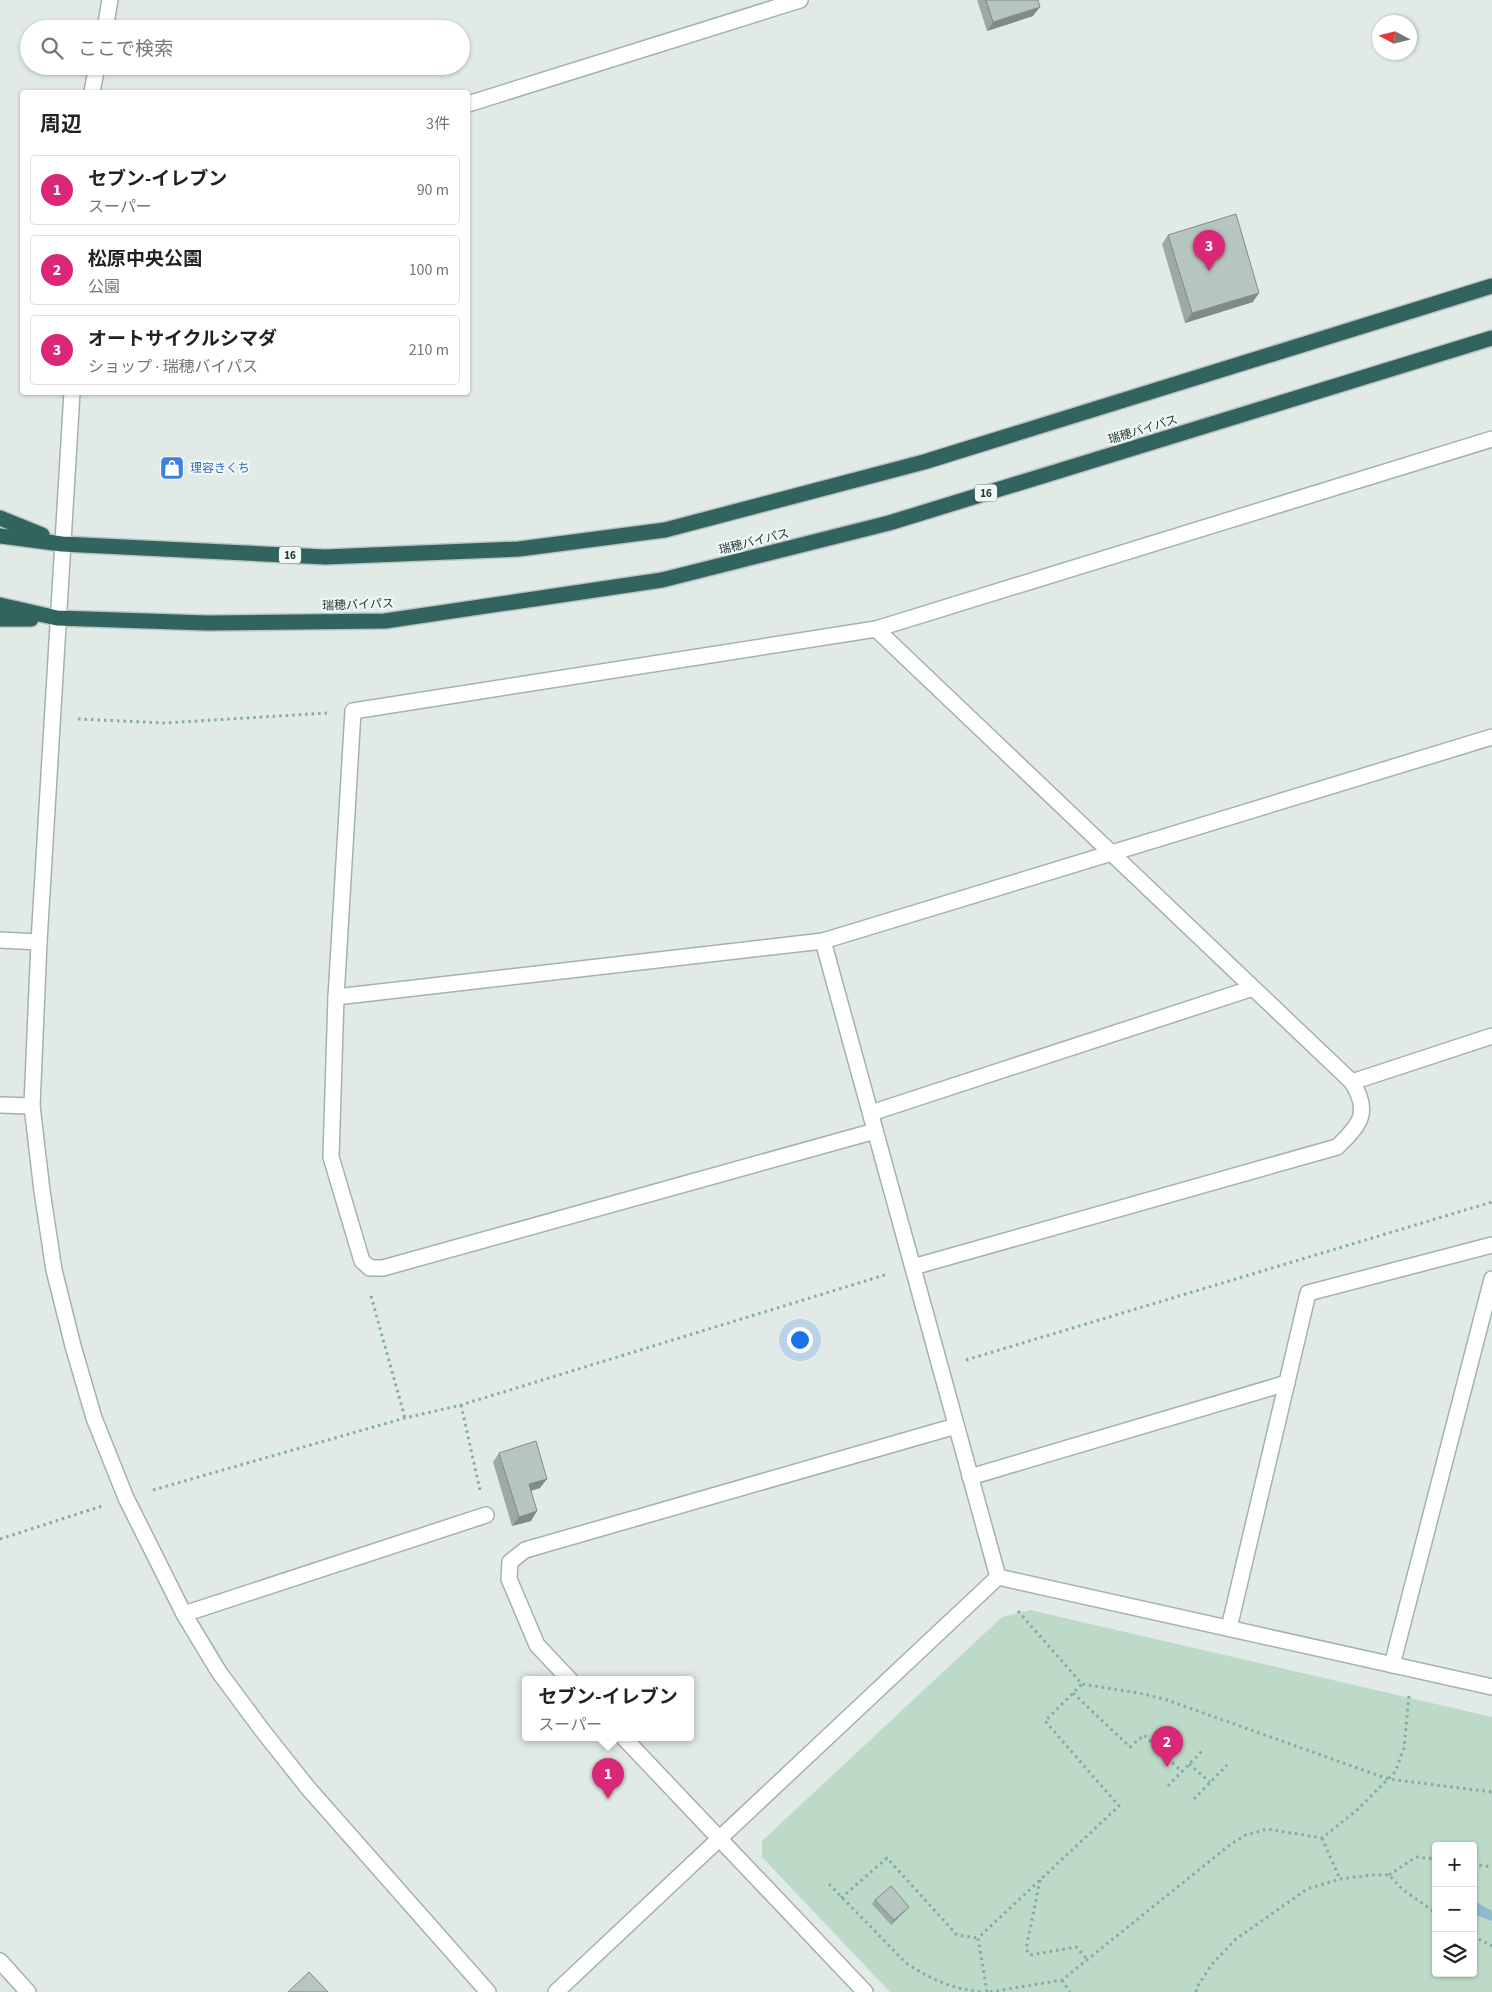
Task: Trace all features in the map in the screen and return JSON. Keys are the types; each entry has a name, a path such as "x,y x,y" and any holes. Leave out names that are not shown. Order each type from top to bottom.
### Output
{"highway":[{"name":"16","path":"0,536 62,544 325,557 519,549 665,530 924,462 1492,286"},
{"name":"瑞穂バイパス","path":"0,605 57,618 207,622 385,621 662,580 889,523 1492,338"},
{"path":"0,518 62,544"},
{"path":"0,619 57,618"}],"street":[{"path":"107,20 110,0"},
{"path":"470,103 800,0"},
{"path":"92,90 96,75"},
{"path":"72,395 57,618 32,1106 54,1270 73,1346 94,1418 126,1498 184,1614 219,1672 297,1774 488,1992"},
{"path":"875,1131 383,1268 370,1268 362,1262 331,1157 336,997 353,711 876,628 1492,439"},
{"path":"876,628 1352,1082 1359,1093 1362,1115 1352,1132 1337,1146 912,1266"},
{"path":"336,997 823,940 1492,737"},
{"path":"0,940 39,942"},
{"path":"823,940 970,1477 995,1579"},
{"path":"871,1113 1253,988"},
{"path":"1352,1082 1492,1036"},
{"path":"0,1105 32,1106"},
{"path":"1229,1628 1308,1293 1492,1245"},
{"path":"1392,1665 1492,1279"},
{"path":"970,1477 1287,1383"},
{"path":"566,1676 537,1646 509,1579 510,1562 525,1550 956,1426"},
{"path":"184,1614 486,1514"},
{"path":"995,1579 1229,1628 1492,1687"},
{"path":"556,1992 720,1840 995,1579"},
{"path":"627,1741 864,1992"},
{"path":"0,1961 28,1992"}],"path":[{"path":"53,718 165,724 353,711"},
{"path":"940,1368 1492,1202"},
{"path":"362,1262 405,1418"},
{"path":"0,1539 126,1498 405,1418 461,1405 912,1266"},
{"path":"995,1579 1082,1684 1144,1694 1167,1700 1388,1779 1492,1792"},
{"path":"978,1938 989,1992 1062,1980 1231,1844 1266,1829 1322,1838 1358,1810 1395,1772 1404,1748 1410,1668"},
{"path":"978,1938 1119,1806 1045,1722 1082,1684"},
{"path":"1073,1693 1130,1747 1144,1735 1182,1772"},
{"path":"1168,1786 1203,1750"},
{"path":"1189,1764 1210,1782"},
{"path":"1194,1799 1227,1766"},
{"path":"1322,1838 1340,1879"},
{"path":"1196,1992 1212,1964 1236,1939 1307,1889 1340,1879 1371,1874 1389,1875 1416,1857 1432,1859"},
{"path":"841,1898 887,1858 958,1935 978,1938"},
{"path":"1477,1865 1492,1867"},
{"path":"1389,1875 1402,1889 1432,1910"},
{"path":"1040,1880 1026,1949 1030,1955 1076,1947 1087,1959"},
{"path":"829,1884 915,1970 944,1984 963,1990 982,1992"},
{"path":"1477,1938 1492,1946"},
{"path":"1062,1980 1070,1992"}],"green space":[{"path":"1030,1610 1492,1717 1492,1992 890,1992 762,1857 762,1841 1002,1617"}],"water":[{"path":"1477,1902 1492,1911 1492,1921 1477,1915"}],"building":[{"path":"986,0 1038,0 1040,7 993,22"},
{"path":"1236,214 1259,293 1192,313 1168,235"},
{"path":"536,1441 547,1479 529,1484 537,1511 519,1517 499,1453"},
{"path":"891,1886 909,1907 894,1920 875,1900"},
{"path":"309,1972 328,1992 288,1992"}],"place":[{"name":"オートサイクルシマダ","path":"1209,271"},
{"name":"理容きくち","path":"172,468"},
{"name":"松原中央公園","path":"1167,1767"},
{"name":"セブン-イレブン","path":"608,1799"}]}
